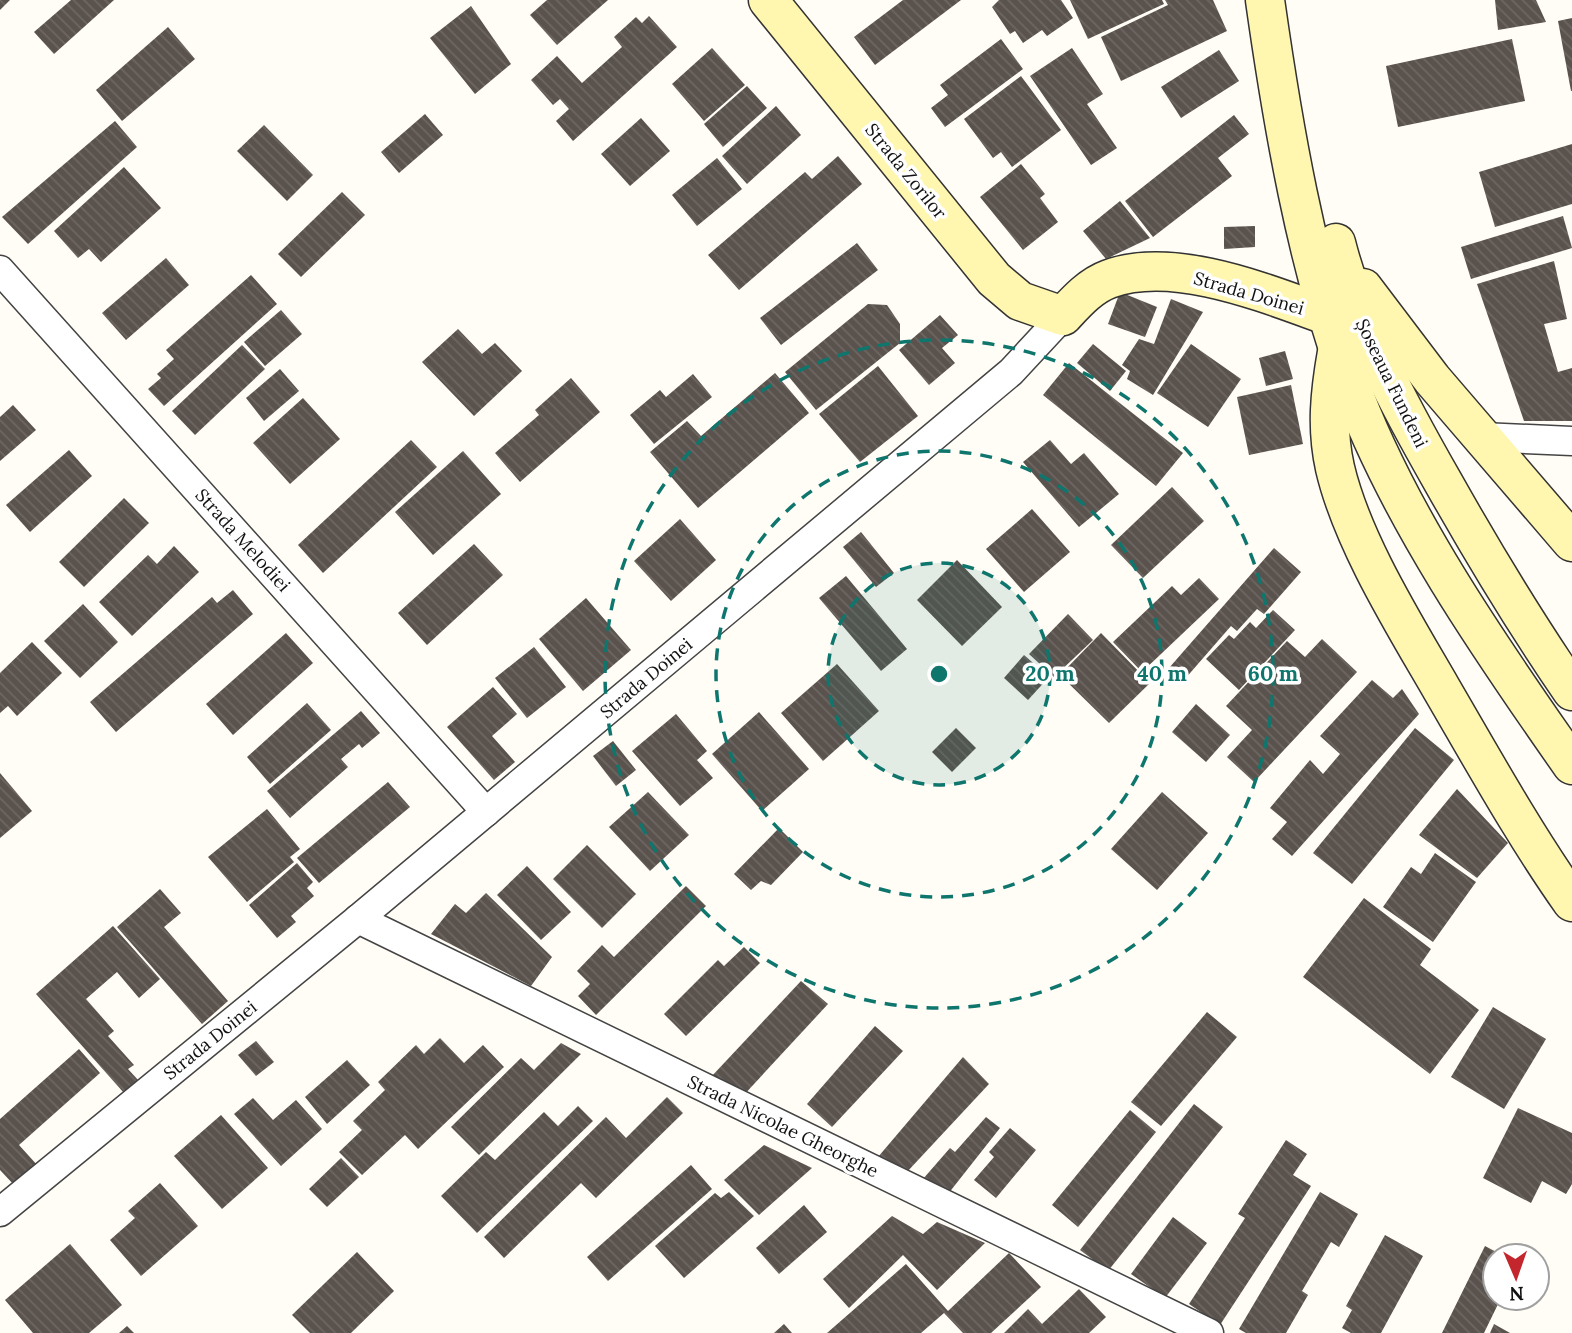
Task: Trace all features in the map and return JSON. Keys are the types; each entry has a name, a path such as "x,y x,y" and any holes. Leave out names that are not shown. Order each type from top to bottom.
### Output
{"street":[{"name":"Strada Zorilor","path":"768,0 994,279 1020,302 1063,316"},
{"name":"Șoseaua Fundeni","path":"1265,0 1300,195 1333,331 1362,414 1436,558 1572,765"},
{"name":"Șoseaua Fundeni","path":"1289,0 1323,189 1339,255 1374,354 1503,584 1572,691"},
{"path":"1339,255 1407,349 1572,542"},
{"name":"Strada Melodiei","path":"0,270 486,811"},
{"name":"Strada Doinei","path":"0,1212 358,919 1011,372 1083,295 1109,279 1156,273 1202,277 1232,285 1333,331"},
{"name":"Șoseaua Fundeni","path":"1333,331 1329,428 1335,468 1355,526 1408,631 1572,902"},
{"path":"1482,437 1572,442"},
{"name":"Strada Nicolae Gheorghe","path":"358,919 1209,1333"}],"building":[{"path":"0,0 10,0 0,10"},
{"path":"71,0 114,0 54,54 34,32"},
{"path":"547,0 608,0 557,45 530,15"},
{"path":"903,0 961,0 875,65 854,37"},
{"path":"999,0 1061,0 1073,18 1047,36 1042,30 1023,43 1015,31 1010,34 992,7"},
{"path":"1070,0 1162,0 1164,4 1088,39"},
{"path":"1165,0 1213,0 1227,31 1121,81 1101,37 1168,5"},
{"path":"1495,0 1536,0 1546,22 1498,30"},
{"path":"471,6 511,64 475,94 430,38"},
{"path":"649,16 677,47 573,141 556,121 569,109 560,99 553,105 531,80 557,56 582,83 622,47 614,37 636,17 642,23"},
{"path":"1572,18 1572,91 1571,91 1558,21"},
{"path":"168,27 195,59 122,121 96,90"},
{"path":"1001,39 1023,69 945,127 931,108 948,95 940,85"},
{"path":"1512,39 1525,101 1398,127 1386,66"},
{"path":"712,48 745,85 704,121 672,84"},
{"path":"1072,48 1103,94 1087,104 1117,148 1091,165 1030,76"},
{"path":"1219,50 1239,81 1181,118 1161,87"},
{"path":"1021,76 1061,130 1012,167 1001,152 993,158 964,119"},
{"path":"747,86 767,108 723,147 704,124"},
{"path":"776,106 801,135 747,184 722,156"},
{"path":"425,114 443,135 399,173 381,152"},
{"path":"1234,115 1249,134 1218,158 1232,176 1153,237 1125,201"},
{"path":"641,118 670,151 630,186 601,154"},
{"path":"115,121 137,147 28,244 2,217"},
{"path":"264,125 313,175 287,201 237,151"},
{"path":"1572,144 1572,204 1495,227 1479,172"},
{"path":"838,156 862,184 739,290 708,255 805,172 812,179"},
{"path":"717,158 742,189 697,226 672,195"},
{"path":"1021,164 1045,194 1040,198 1058,222 1023,250 980,197"},
{"path":"124,167 161,208 101,262 89,249 78,258 54,231"},
{"path":"342,192 365,215 301,277 278,254"},
{"path":"1120,201 1150,238 1106,259 1083,231"},
{"path":"1563,216 1572,248 1471,279 1461,247"},
{"path":"1255,226 1255,247 1224,249 1224,227"},
{"path":"857,243 878,270 781,345 760,318"},
{"path":"166,258 189,285 126,340 102,313"},
{"path":"1554,261 1567,319 1544,324 1558,372 1572,368 1572,421 1524,421 1477,284"},
{"path":"251,275 277,304 164,406 148,389 161,378 157,374 174,359 166,350"},
{"path":"1120,292 1157,307 1145,337 1108,324"},
{"path":"1171,299 1203,312 1153,395 1127,379 1130,371 1122,365 1139,339 1154,344"},
{"path":"868,304 887,305 900,324 900,343 816,410 785,372"},
{"path":"281,310 302,334 265,366 244,342"},
{"path":"940,315 958,335 942,348 955,363 929,385 899,350"},
{"path":"458,329 482,354 495,343 522,371 474,416 422,362"},
{"path":"1093,344 1126,371 1110,391 1077,363"},
{"path":"1191,344 1241,379 1208,427 1157,393"},
{"path":"242,345 265,369 195,435 172,411"},
{"path":"1285,351 1293,379 1266,386 1259,358"},
{"path":"1069,363 1183,453 1156,486 1043,395"},
{"path":"878,366 918,416 860,462 819,414"},
{"path":"280,369 299,391 264,421 246,398"},
{"path":"775,373 809,413 698,508 650,452 687,421 701,436"},
{"path":"693,374 712,397 654,444 630,415 660,390 666,397"},
{"path":"571,378 600,412 520,482 495,453 539,415 535,410"},
{"path":"1291,385 1303,444 1249,455 1237,397"},
{"path":"303,398 340,439 290,484 253,443"},
{"path":"13,405 36,430 0,461 0,417"},
{"path":"411,440 437,467 323,573 298,545"},
{"path":"1050,440 1071,464 1084,453 1119,494 1079,527 1023,462"},
{"path":"69,450 92,476 30,532 6,505"},
{"path":"463,451 501,494 433,555 395,512"},
{"path":"1172,487 1204,521 1143,578 1111,545"},
{"path":"124,498 149,523 84,587 59,562"},
{"path":"1032,509 1070,552 1024,592 986,549"},
{"path":"680,519 716,560 671,601 634,561"},
{"path":"861,532 894,573 876,587 843,547"},
{"path":"474,544 503,575 427,645 398,613"},
{"path":"174,546 199,572 132,636 99,602 148,555 157,564"},
{"path":"1274,548 1301,572 1264,614 1257,609 1237,631 1231,626 1184,680 1169,668"},
{"path":"957,560 1002,607 962,646 917,600"},
{"path":"846,576 907,649 881,671 819,598"},
{"path":"1199,578 1219,599 1142,672 1113,642 1172,586 1181,595"},
{"path":"233,590 253,614 116,732 90,702 212,597 217,603"},
{"path":"586,598 631,650 583,691 539,639"},
{"path":"83,604 118,642 80,678 44,641"},
{"path":"1273,610 1295,630 1239,690 1206,659 1229,635 1234,639 1250,622 1256,628"},
{"path":"1068,614 1093,640 1054,677 1029,654"},
{"path":"286,633 313,663 233,735 206,704"},
{"path":"1101,633 1150,683 1109,723 1060,675"},
{"path":"1322,639 1357,672 1254,782 1227,757 1252,730 1226,706 1287,641 1305,657"},
{"path":"32,642 62,673 17,716 8,706 0,713 0,673"},
{"path":"534,647 566,687 527,718 495,678"},
{"path":"1024,655 1049,677 1028,700 1004,678"},
{"path":"837,664 879,711 823,761 781,713"},
{"path":"1372,680 1393,698 1402,689 1419,714 1292,856 1272,839 1287,822 1270,808 1310,760 1323,774 1340,754 1320,736"},
{"path":"493,687 517,714 492,736 515,762 494,780 447,727"},
{"path":"307,703 331,730 270,784 247,757"},
{"path":"1196,704 1230,735 1206,762 1172,732"},
{"path":"361,711 380,733 362,748 359,744 341,759 348,767 290,818 267,791"},
{"path":"759,712 809,769 762,811 712,754"},
{"path":"676,714 707,751 697,760 713,778 680,806 632,751"},
{"path":"956,728 976,748 952,772 932,752"},
{"path":"1415,728 1454,760 1352,884 1313,853"},
{"path":"613,741 636,770 616,786 593,756"},
{"path":"0,773 32,811 0,838"},
{"path":"388,782 410,807 319,883 297,858"},
{"path":"1457,789 1508,843 1477,878 1419,835"},
{"path":"648,792 689,835 650,871 609,827"},
{"path":"1162,792 1208,833 1157,890 1111,849"},
{"path":"267,809 300,849 290,857 294,862 247,902 208,857"},
{"path":"779,828 803,852 771,885 761,881 751,890 734,874"},
{"path":"587,845 636,894 602,928 553,879"},
{"path":"1435,853 1476,882 1433,942 1383,907 1411,867 1421,874"},
{"path":"297,863 313,882 307,888 314,896 291,916 296,922 277,938 249,905"},
{"path":"527,866 571,912 541,940 497,895"},
{"path":"686,886 706,906 596,1015 578,996 590,984 577,971 602,945 614,957"},
{"path":"160,889 181,913 164,927 228,1001 202,1024 117,927"},
{"path":"486,893 552,957 531,986 431,934 455,904 466,913"},
{"path":"1364,898 1431,949 1420,965 1479,1010 1430,1074 1303,977"},
{"path":"113,926 160,979 139,998 117,972 86,999 114,1031 108,1036 134,1065 128,1069 139,1081 124,1093 36,994"},
{"path":"744,947 760,963 686,1036 664,1014 718,960 724,966"},
{"path":"801,981 828,1004 742,1097 711,1077"},
{"path":"1493,1007 1546,1039 1504,1109 1451,1077"},
{"path":"1207,1012 1237,1037 1161,1126 1131,1102"},
{"path":"875,1026 903,1051 832,1127 807,1104"},
{"path":"440,1038 464,1063 483,1045 504,1067 418,1149 405,1135 362,1175 339,1152 362,1130 353,1121 385,1090 378,1082 416,1045 424,1054"},
{"path":"256,1041 274,1062 256,1076 238,1055"},
{"path":"561,1043 581,1054 479,1155 451,1127 521,1058 534,1070"},
{"path":"79,1049 100,1073 19,1145 38,1166 15,1186 0,1170 0,1119"},
{"path":"963,1057 989,1084 906,1173 878,1157"},
{"path":"347,1060 370,1085 327,1124 305,1097"},
{"path":"667,1097 683,1113 596,1198 581,1183 504,1258 484,1237 606,1117 626,1138"},
{"path":"253,1098 273,1120 296,1100 322,1129 281,1166 234,1114"},
{"path":"1194,1104 1223,1127 1108,1271 1080,1250"},
{"path":"578,1106 593,1121 477,1233 441,1196 486,1152 495,1160 544,1112 558,1126"},
{"path":"1518,1108 1572,1133 1572,1184 1566,1194 1542,1181 1531,1203 1483,1178"},
{"path":"1130,1110 1156,1132 1078,1227 1052,1205"},
{"path":"221,1115 268,1168 222,1209 174,1156"},
{"path":"986,1117 1000,1128 948,1194 923,1179 950,1148 955,1152"},
{"path":"1010,1128 1036,1150 996,1198 974,1180 994,1157 989,1152"},
{"path":"1286,1140 1307,1154 1293,1175 1311,1186 1220,1325 1189,1304 1245,1218 1238,1214"},
{"path":"764,1145 812,1168 759,1215 724,1180"},
{"path":"341,1158 359,1177 327,1207 309,1189"},
{"path":"691,1165 712,1189 608,1281 587,1257"},
{"path":"160,1183 198,1226 141,1276 110,1240 135,1218 128,1211"},
{"path":"729,1192 754,1216 684,1278 655,1246 715,1193 721,1198"},
{"path":"1320,1192 1358,1214 1339,1247 1331,1242 1302,1291 1308,1295 1286,1333 1246,1333 1239,1329"},
{"path":"804,1205 827,1232 779,1274 756,1248"},
{"path":"892,1216 923,1234 937,1222 985,1243 937,1290 903,1255 849,1308 823,1279"},
{"path":"1173,1217 1207,1243 1165,1298 1131,1274"},
{"path":"1385,1235 1423,1256 1381,1333 1351,1333 1342,1328 1352,1310 1346,1306"},
{"path":"70,1244 122,1305 89,1333 33,1333 5,1300"},
{"path":"357,1252 394,1291 351,1333 310,1333 292,1315"},
{"path":"1009,1253 1041,1287 991,1333 963,1333 944,1313 921,1333 827,1333 906,1264 948,1311"},
{"path":"1481,1254 1481,1312 1494,1312 1484,1333 1442,1333"},
{"path":"1079,1289 1106,1317 1089,1333 1004,1333 1028,1309 1042,1324"},
{"path":"784,1324 792,1333 774,1333"},
{"path":"1494,1324 1510,1333 1490,1333"},
{"path":"127,1326 134,1333 119,1333"}]}
